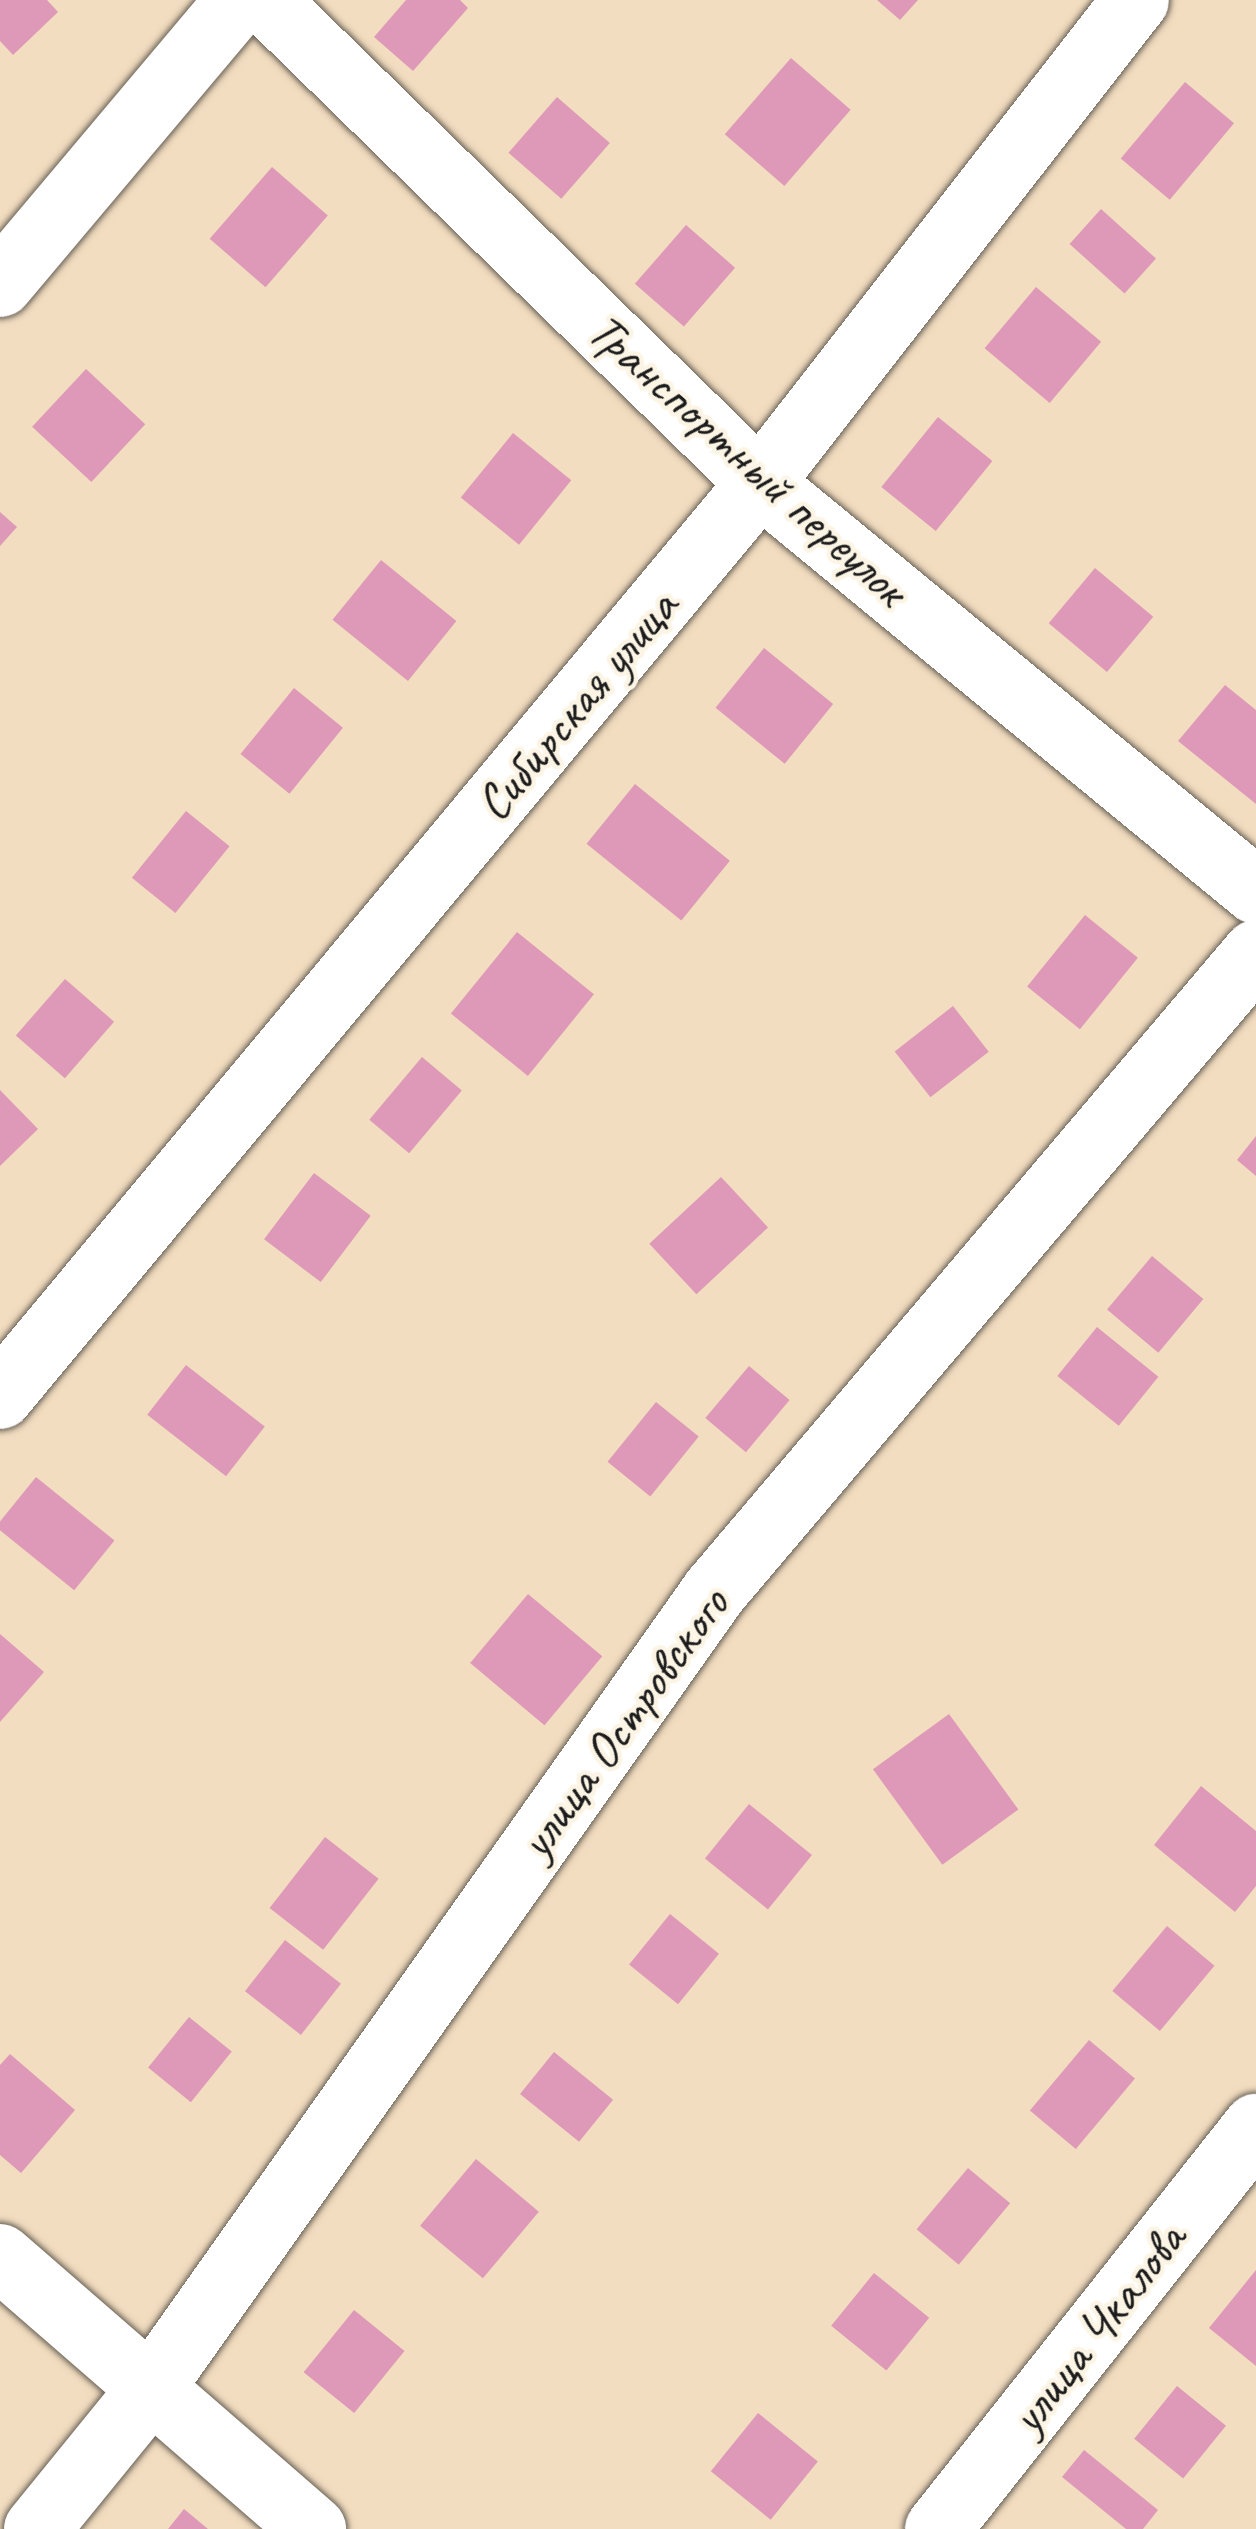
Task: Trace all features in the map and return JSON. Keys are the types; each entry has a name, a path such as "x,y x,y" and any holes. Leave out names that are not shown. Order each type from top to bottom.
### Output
{"street":[{"path":"0,284 239,0"},
{"name":"Транспортный переулок","path":"265,0 760,483 1256,891"},
{"name":"Сибирская улица","path":"0,1396 760,483 1136,0"},
{"name":"улица Островского","path":"37,2529 149,2391 714,1592 1256,953"},
{"name":"улица Чкалова","path":"938,2529 1256,2127"},
{"path":"0,2257 313,2529"}],"building":[{"path":"0,0 47,0 58,12 13,55 0,41"},
{"path":"406,0 460,0 468,8 413,71 374,37"},
{"path":"877,0 918,0 900,20"},
{"path":"791,58 851,110 784,186 725,134"},
{"path":"1185,82 1234,123 1170,200 1121,159"},
{"path":"557,97 610,143 561,199 508,153"},
{"path":"272,167 328,216 266,287 210,239"},
{"path":"1101,209 1156,259 1125,293 1070,244"},
{"path":"686,225 735,268 684,327 635,284"},
{"path":"1036,287 1101,342 1050,403 985,348"},
{"path":"86,369 145,424 91,482 32,427"},
{"path":"938,417 992,461 936,531 881,487"},
{"path":"513,433 571,480 519,545 461,498"},
{"path":"0,512 17,527 0,546"},
{"path":"381,560 456,621 408,681 333,620"},
{"path":"1095,568 1153,617 1107,672 1049,623"},
{"path":"764,648 833,704 785,764 716,708"},
{"path":"1225,685 1256,710 1256,804 1178,741"},
{"path":"294,688 343,728 289,794 241,754"},
{"path":"635,784 730,861 681,921 587,844"},
{"path":"186,811 230,846 175,913 132,878"},
{"path":"1085,915 1138,958 1080,1029 1027,986"},
{"path":"517,932 594,994 528,1076 451,1014"},
{"path":"65,979 114,1022 65,1078 16,1036"},
{"path":"953,1006 989,1052 930,1097 895,1052"},
{"path":"422,1057 462,1090 409,1153 369,1120"},
{"path":"0,1090 38,1129 0,1166"},
{"path":"1256,1136 1256,1176 1237,1160"},
{"path":"314,1173 371,1216 321,1282 264,1239"},
{"path":"721,1177 768,1227 696,1294 649,1244"},
{"path":"1152,1256 1203,1299 1158,1353 1107,1310"},
{"path":"1097,1327 1158,1377 1119,1426 1057,1376"},
{"path":"186,1365 265,1427 226,1476 147,1415"},
{"path":"749,1366 790,1400 746,1452 705,1418"},
{"path":"656,1402 699,1437 650,1496 608,1462"},
{"path":"36,1477 114,1541 74,1590 0,1530 0,1521"},
{"path":"528,1594 602,1656 544,1725 470,1663"},
{"path":"0,1634 44,1672 0,1722"},
{"path":"949,1714 1018,1809 942,1865 873,1769"},
{"path":"1201,1786 1256,1831 1256,1886 1235,1912 1154,1845"},
{"path":"749,1804 812,1855 768,1909 705,1858"},
{"path":"325,1837 379,1879 323,1950 270,1908"},
{"path":"670,1914 719,1954 678,2004 629,1965"},
{"path":"1167,1926 1214,1966 1160,2031 1112,1991"},
{"path":"285,1940 341,1984 301,2035 245,1991"},
{"path":"189,2017 232,2052 191,2102 148,2068"},
{"path":"1089,2040 1135,2079 1076,2149 1030,2110"},
{"path":"554,2052 613,2100 579,2142 520,2094"},
{"path":"10,2054 75,2110 21,2173 0,2155 0,2065"},
{"path":"476,2159 539,2212 483,2278 420,2226"},
{"path":"968,2168 1010,2203 959,2265 917,2229"},
{"path":"1256,2270 1256,2366 1209,2328"},
{"path":"874,2273 929,2318 886,2371 831,2326"},
{"path":"354,2310 405,2351 354,2413 304,2372"},
{"path":"1177,2386 1226,2426 1183,2478 1134,2439"},
{"path":"758,2413 818,2461 771,2520 711,2471"},
{"path":"1084,2450 1158,2510 1143,2529 1126,2529 1062,2477"},
{"path":"184,2509 208,2529 168,2529"}]}
